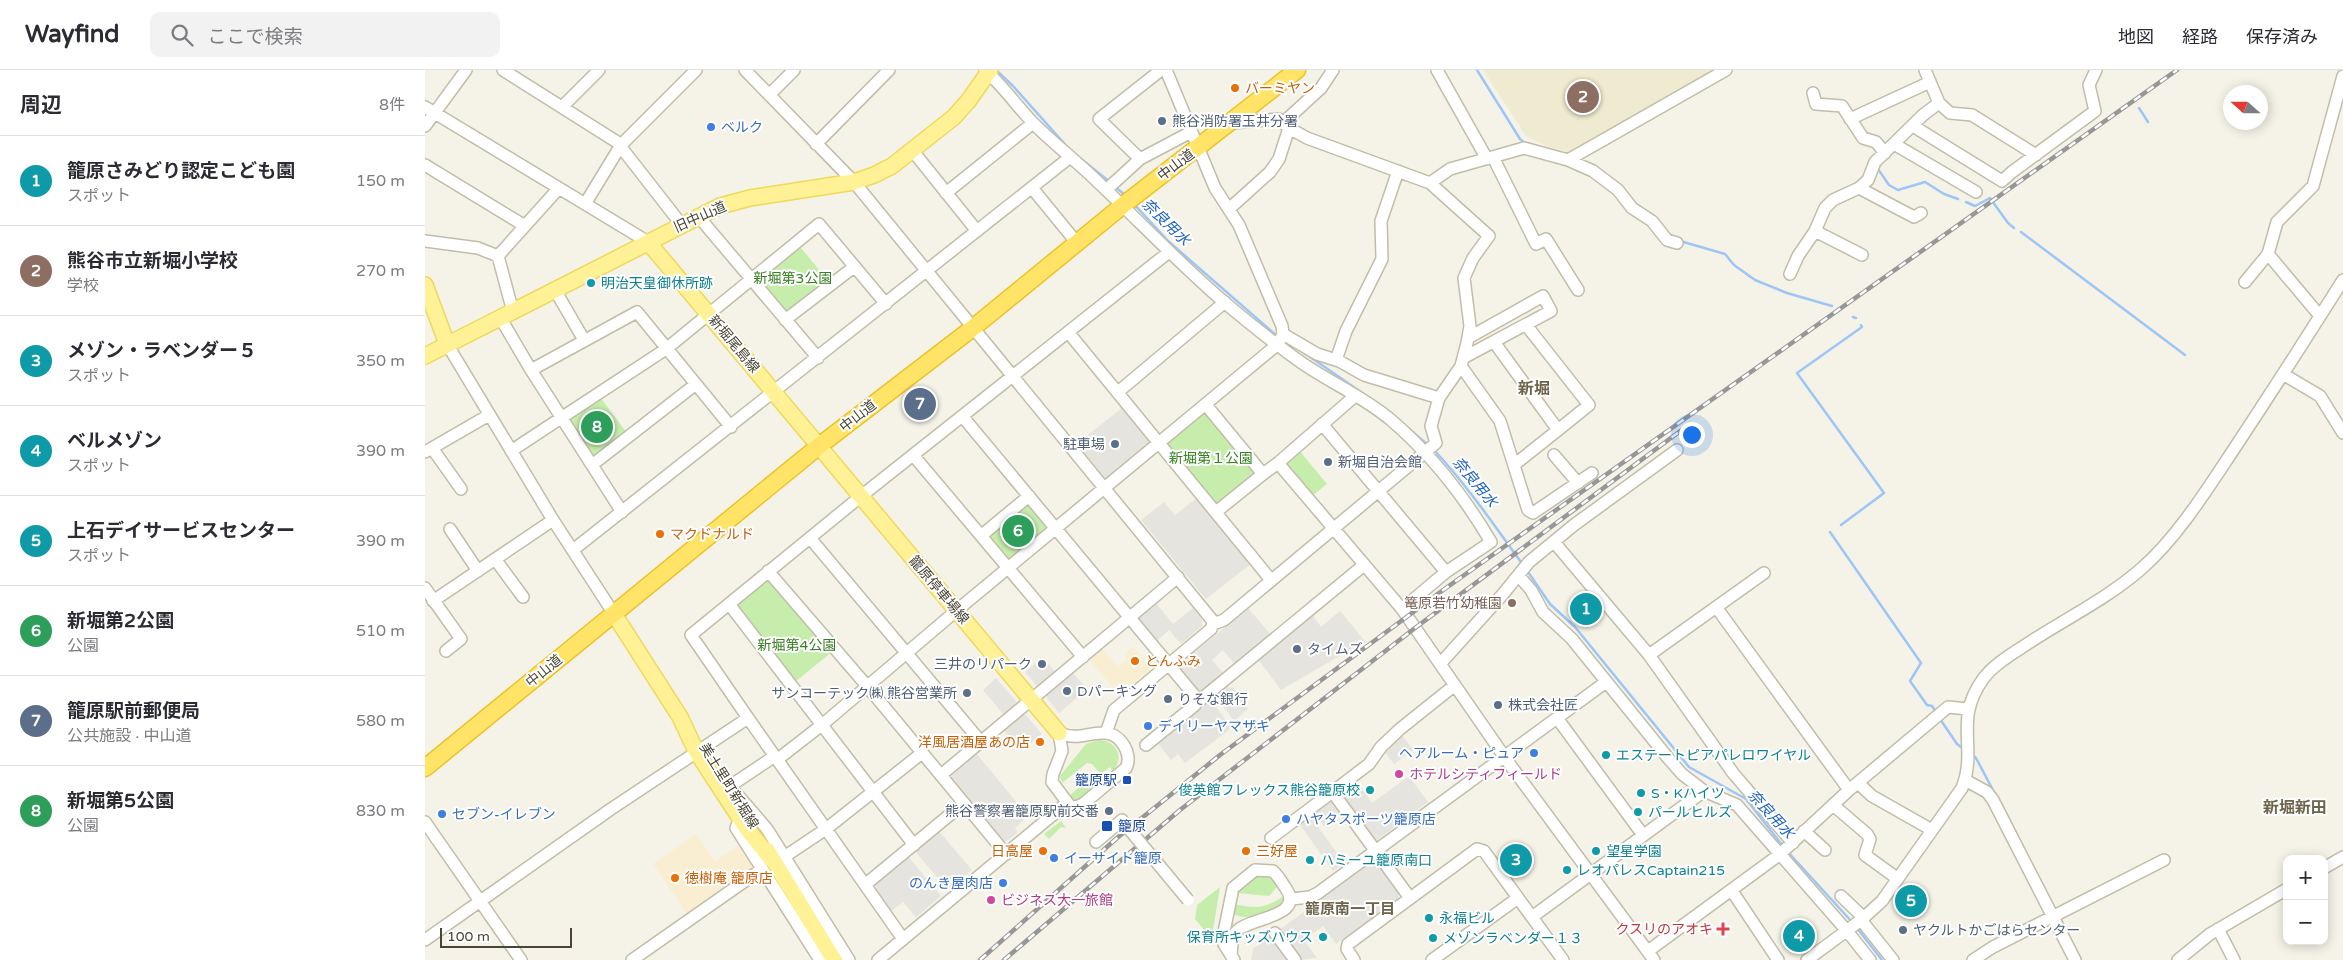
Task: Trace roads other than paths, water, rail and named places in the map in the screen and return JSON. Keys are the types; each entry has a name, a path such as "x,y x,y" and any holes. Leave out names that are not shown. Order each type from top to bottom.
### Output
{"highway":[{"name":"中山道","path":"425,768 819,446 974,327 1127,202 1198,149 1296,70"}],"main road":[{"name":"旧中山道","path":"425,356 681,224 720,206 749,198 854,182 891,166 955,117 988,71"},
{"name":"新堀尾島線","path":"649,242 819,446"},
{"path":"425,285 447,344"},
{"name":"籠原停車場線","path":"819,446 1059,733"},
{"name":"美土里町新堀線","path":"614,614 701,748 834,960"}],"street":[{"path":"425,126 466,70"},
{"path":"503,70 621,145 681,224"},
{"path":"562,107 599,70"},
{"path":"585,204 621,145 697,70"},
{"path":"745,70 854,182 1106,488 1210,617 1213,624"},
{"path":"769,95 794,70"},
{"path":"817,144 889,70"},
{"path":"1140,159 1099,120 1161,70"},
{"path":"820,960 773,862 767,829 726,788 776,758 823,724 956,611 1160,444 1280,339 1281,326 1239,225 1215,188 1166,70"},
{"path":"1229,209 1270,172 1279,159 1287,125 1321,88 1333,70"},
{"path":"1437,70 1490,158 1536,244 1546,240 1578,290"},
{"path":"1568,160 1726,70"},
{"path":"1925,70 1939,103 1950,113 1972,115 2036,155"},
{"path":"1913,126 2003,181 2012,172 2095,111 2089,85 2096,70"},
{"path":"988,71 1033,123 1069,158 1112,186 1169,252 1225,302 1280,339 1336,360 1364,375 1439,398"},
{"path":"2245,282 2267,254 2277,222 2313,186 2343,76"},
{"path":"1851,119 1930,82"},
{"path":"1813,93 1816,104 1842,106 1863,138 1876,142 1885,153"},
{"path":"1790,274 1825,208 1833,200 1859,188 1868,180 1875,162 1939,103"},
{"path":"425,107 649,242"},
{"path":"1106,733 1114,710 1211,629 1213,624 1224,620 1430,449 1437,440 1431,426 1439,398 1462,362 1468,338 1469,308 1464,278 1473,258 1489,236 1430,182 1307,138 1279,119 1232,122"},
{"path":"946,193 1033,123"},
{"path":"1112,186 1140,159 1191,132"},
{"path":"1894,144 1976,192"},
{"path":"1430,182 1450,170 1524,148 1568,160 1593,171 1618,190 1632,208 1652,221 1667,240 1677,243"},
{"path":"912,150 977,231"},
{"path":"573,550 928,272 1069,158"},
{"path":"425,165 525,226"},
{"path":"1336,360 1346,331 1382,259 1381,221 1398,171"},
{"path":"498,256 559,188"},
{"path":"1032,188 1077,243"},
{"path":"1859,188 1914,217 1921,213"},
{"path":"698,216 819,358"},
{"path":"511,451 667,349 819,224 886,304"},
{"path":"1815,230 1863,255"},
{"path":"425,241 478,248 498,256"},
{"path":"903,939 691,635 860,497 1169,252"},
{"path":"2267,254 2321,316"},
{"path":"498,256 507,315 531,370 622,512"},
{"path":"785,320 854,267"},
{"path":"1807,960 1863,919 1882,901 1965,780 1968,767 1966,727 1968,709 1980,684 1994,668 2059,622 2117,588 2142,568 2161,548 2205,493 2343,280"},
{"path":"555,290 584,340"},
{"path":"1462,362 1551,311 1543,296 1468,338"},
{"path":"1118,392 1225,302"},
{"path":"531,370 637,312 731,427"},
{"path":"1515,465 1589,405 1526,325"},
{"path":"1068,332 1271,580"},
{"path":"1280,339 1302,363 1385,415 1430,449 1491,542 1447,572 1402,609"},
{"path":"1494,342 1558,430"},
{"path":"447,344 553,520 614,614"},
{"path":"1462,362 1500,421 1528,510 1533,513 1592,474"},
{"path":"2283,374 2320,396 2343,434"},
{"path":"592,465 696,384"},
{"path":"1216,512 1278,463 1355,396"},
{"path":"1206,405 1263,474"},
{"path":"461,489 428,450 489,415"},
{"path":"963,417 1199,701 1365,565"},
{"path":"1322,424 1447,572"},
{"path":"1440,664 1529,562 1677,450"},
{"path":"913,455 1083,657"},
{"path":"1554,455 1578,483"},
{"path":"1278,463 1402,609 1505,757 1651,956 1779,855 1853,786 1947,706 1968,709"},
{"path":"982,535 1029,496"},
{"path":"433,601 553,520"},
{"path":"450,529 478,571"},
{"path":"810,538 905,654 981,742"},
{"path":"1553,542 1649,655 1733,773 1793,843"},
{"path":"495,559 523,597"},
{"path":"768,572 867,686 1006,854"},
{"path":"1649,655 1764,572"},
{"path":"1520,574 1543,612 1572,639 1682,774 1704,791 1737,805 1870,960"},
{"path":"941,775 1178,577"},
{"path":"425,588 461,639 446,651"},
{"path":"729,604 823,724 913,845"},
{"path":"1716,608 1853,786 1932,830"},
{"path":"1291,899 1310,897 1317,893 1606,682"},
{"path":"1271,838 1369,764 1381,748 1400,729 1455,685"},
{"path":"1146,745 1195,705"},
{"path":"425,940 701,748 748,718"},
{"path":"1557,718 1643,835"},
{"path":"1059,733 1075,738 1106,733 1115,737 1125,747 1129,760 1126,768 1083,804 1073,807 1067,803 1054,786 1052,778 1062,751 1059,733"},
{"path":"632,960 773,862 826,830 922,752"},
{"path":"1965,780 1987,792 1993,800 2075,960"},
{"path":"1335,790 1334,794 1410,898"},
{"path":"1532,917 1704,791"},
{"path":"866,884 964,803"},
{"path":"878,960 1067,803"},
{"path":"1833,805 1867,834 1870,839 1865,855 1898,879"},
{"path":"1114,810 1188,900"},
{"path":"1096,842 1123,821"},
{"path":"425,822 521,960"},
{"path":"1804,831 1825,850"},
{"path":"1354,960 1347,949 1348,944 1477,850 1484,851 1561,959"},
{"path":"2328,866 2343,857"},
{"path":"1973,960 1993,947 2164,860"},
{"path":"773,862 849,960"},
{"path":"1255,870 1268,870 1277,875 1289,892 1291,899 1287,906 1271,917 1240,929 1233,938 1232,957 1224,944 1223,937 1230,895 1237,883 1255,870"},
{"path":"1732,891 1778,960"},
{"path":"2178,960 2218,929 2283,891"},
{"path":"1841,896 1863,919 1893,960"},
{"path":"1432,960 1518,898"},
{"path":"2218,929 2234,960"},
{"path":"1275,933 1295,960"}],"waterway":[{"name":"奈良用水","path":"996,70 1013,86 1071,151"},
{"path":"1477,70 1520,139 1525,143"},
{"path":"2139,108 2148,122"},
{"name":"奈良用水","path":"1081,159 1110,182"},
{"path":"1878,169 1889,185 1898,190 1925,182 1944,194 1958,199"},
{"name":"奈良用水","path":"1114,186 1125,195"},
{"path":"1966,202 1975,206 1990,198 2008,223 2014,228"},
{"name":"奈良用水","path":"1134,204 1168,241 1277,336"},
{"path":"2021,232 2185,355"},
{"path":"1680,241 1725,254 1734,265 1755,280 1787,293 1832,306"},
{"path":"1841,525 1884,493 1797,373 1862,327 1861,325"},
{"name":"奈良用水","path":"1283,341 1294,347"},
{"name":"奈良用水","path":"1303,352 1368,397"},
{"name":"奈良用水","path":"1408,428 1429,446"},
{"name":"奈良用水","path":"1433,449 1469,491 1523,565"},
{"path":"1830,532 1921,663 1910,681 1927,705 1932,706 1936,712"},
{"name":"奈良用水","path":"1526,569 1550,604 1575,627 1689,767 1746,799 1783,846"},
{"path":"1940,719 1957,744 1965,750"},
{"path":"1971,754 1976,758 1994,792"},
{"name":"奈良用水","path":"1788,852 1852,922"},
{"name":"奈良用水","path":"1857,928 1882,960"}],"railway":[{"path":"980,960 1117,838 1220,755 1439,593 2177,70"},
{"path":"1004,960 1180,810 1415,628 1683,429"}],"place":[{"name":"バーミヤン","path":"1235,88"},
{"name":"熊谷市立新堀小学校","path":"1583,97"},
{"name":"熊谷消防署玉井分署","path":"1162,121"},
{"name":"ベルク","path":"711,127"},
{"name":"明治天皇御休所跡","path":"591,283"},
{"name":"籠原駅前郵便局","path":"920,404"},
{"name":"新堀第5公園","path":"597,427"},
{"name":"駐車場","path":"1115,444"},
{"name":"新堀自治会館","path":"1328,462"},
{"name":"新堀第2公園","path":"1018,531"},
{"name":"マクドナルド","path":"660,534"},
{"name":"篭原若竹幼稚園","path":"1512,603"},
{"name":"籠原さみどり認定こども園","path":"1586,609"},
{"name":"タイムズ","path":"1297,649"},
{"name":"とんふみ","path":"1135,661"},
{"name":"三井のリパーク","path":"1042,664"},
{"name":"Dパーキング","path":"1067,691"},
{"name":"サンコーテック㈱ 熊谷営業所","path":"967,693"},
{"name":"りそな銀行","path":"1168,699"},
{"name":"株式会社匠","path":"1498,705"},
{"name":"デイリーヤマザキ","path":"1148,726"},
{"name":"洋風居酒屋あの店","path":"1040,742"},
{"name":"ヘアルーム・ピュア","path":"1534,753"},
{"name":"エステートピアパレロワイヤル","path":"1606,755"},
{"name":"ホテルシティフィールド","path":"1399,774"},
{"name":"籠原駅","path":"1127,780"},
{"name":"俊英館フレックス熊谷籠原校","path":"1370,790"},
{"name":"S・Kハイツ","path":"1641,793"},
{"name":"熊谷警察署籠原駅前交番","path":"1109,811"},
{"name":"パールヒルズ","path":"1638,812"},
{"name":"セブン-イレブン","path":"442,814"},
{"name":"ハヤタスポーツ籠原店","path":"1286,819"},
{"name":"籠原","path":"1107,826"},
{"name":"日高屋","path":"1043,851"},
{"name":"三好屋","path":"1246,851"},
{"name":"望星学園","path":"1596,851"},
{"name":"イーサイト籠原","path":"1054,858"},
{"name":"ハミーユ籠原南口","path":"1310,860"},
{"name":"メゾン・ラベンダー５","path":"1516,860"},
{"name":"レオパレスCaptain215","path":"1567,870"},
{"name":"徳樹庵 籠原店","path":"675,878"},
{"name":"のんき屋肉店","path":"1003,883"},
{"name":"ビジネス大一旅館","path":"991,900"},
{"name":"上石デイサービスセンター","path":"1911,901"},
{"name":"永福ビル","path":"1429,918"},
{"name":"クスリのアオキ","path":"1723,929"},
{"name":"ヤクルトかごはらセンター","path":"1903,930"},
{"name":"ベルメゾン","path":"1799,936"},
{"name":"保育所キッズハウス","path":"1323,937"},
{"name":"メゾンラベンダー１３","path":"1433,938"}],"district":[{"name":"新堀","path":"1534,389"},
{"name":"新堀新田","path":"2295,808"},
{"name":"籠原南一丁目","path":"1350,909"}],"park label":[{"name":"新堀第3公園","path":"793,278"},
{"name":"新堀第１公園","path":"1211,458"},
{"name":"新堀第4公園","path":"797,645"}]}
